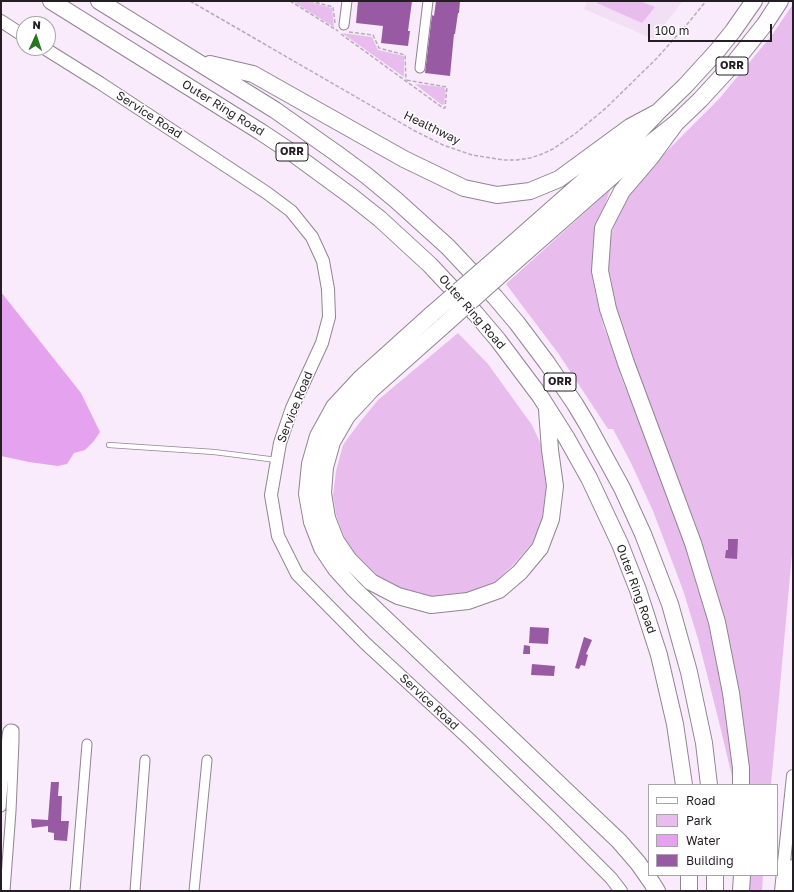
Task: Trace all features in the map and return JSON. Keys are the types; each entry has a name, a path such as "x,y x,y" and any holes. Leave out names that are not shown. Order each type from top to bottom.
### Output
{"highway":[{"name":"Outer Ring Road","path":"51,1 261,132 321,173 380,219 430,265 476,314 512,358 547,408 575,452 596,492 620,544 638,590 652,633 668,693 679,748 684,784"},
{"name":"ORR","path":"99,1 275,110 367,176 448,247 472,271 517,323 547,363 581,414 611,466 633,511 653,558 670,604 689,672 704,743 709,784"},
{"name":"ORR","path":"658,112 685,86 717,51 754,1"},
{"name":"ORR","path":"676,123 709,91 734,63 765,24 780,1"},
{"path":"198,62 252,74 404,159 464,188 497,195 530,191 559,179 630,127 658,112"},
{"path":"657,891 638,863 619,842 354,589 336,569 322,548 312,522 308,494 310,464 318,436 334,407 356,384 438,320 505,260 637,134 658,112"},
{"path":"505,260 676,123"},
{"path":"676,123 651,157 622,191 604,228 600,271 608,309 626,363 693,543 717,622 731,693 741,784"},
{"path":"438,320 347,416 332,442 325,467 323,493 327,518 336,541 349,560 371,582 398,596 431,605 468,601 499,590 520,572 540,548 552,519 555,486 550,450 547,408"},
{"path":"689,876 689,891"},
{"path":"715,876 715,891"},
{"path":"741,891 742,876"}],"main road":[{"path":"1,21 16,31"},
{"name":"Service Road","path":"56,56 267,193 291,211 312,237 323,261 328,289 329,317 322,343 292,408 280,443 271,495 278,536 297,574 365,643 469,739 553,820 611,878 620,891"},
{"path":"781,891 793,776"},
{"path":"791,891 793,866"}],"street":[{"path":"344,25 347,1"},
{"path":"420,68 428,1"},
{"path":"1,807 4,736 10,729 13,729 14,741 11,811 5,891"},
{"path":"75,891 87,744"},
{"path":"135,891 145,760"},
{"path":"194,891 206,760"},
{"path":"1,810 11,811"}],"lane":[{"path":"109,445 214,452 277,460"}],"path":[{"name":"Healthway","path":"190,1 430,139 472,155 504,160 530,158 542,154 553,149 576,133 606,108 643,73 675,39 706,1"},
{"path":"290,1 336,30 443,108 446,108 447,87 406,80"},
{"path":"310,1 333,7 336,30"},
{"path":"336,30 373,35 379,48 405,54 406,80"}],"shaded area":[{"path":"587,1 683,1 653,39 584,9"}],"green space":[{"path":"292,1 306,1 332,8 334,27"},
{"path":"598,1 640,1 655,7 642,23 597,3"},
{"path":"793,4 793,543 771,784 747,784 711,577 696,525 630,355 612,302 607,269 609,242 617,214 632,187 719,99 772,35"},
{"path":"342,33 372,37 378,50 404,56 404,77"},
{"path":"415,84 443,87 446,90 444,104 442,105"},
{"path":"611,187 593,241 592,272 597,300 604,328 615,354 621,377 675,510 708,612 723,687 734,784 698,639 683,590 653,511 631,463 613,429 608,429 558,353 506,284 602,197"},
{"path":"458,333 488,364 532,425 545,453 550,486 545,516 533,542 514,564 495,582 467,593 432,597 399,590 374,577 356,556 345,539 336,515 333,495 336,471 343,445 360,422 378,400"},
{"path":"748,876 763,876 762,891 747,891"}],"water":[{"path":"1,292 81,393 100,432 85,450 74,453 67,464 58,466 1,456"}],"building":[{"path":"358,1 412,1 408,31 410,31 408,46 381,43 383,26 356,23"},
{"path":"436,1 460,1 454,34 450,76 425,73 432,15 434,16"},
{"path":"728,539 738,539 737,559 725,558 726,550 728,550"},
{"path":"530,627 549,628 548,644 529,643"},
{"path":"584,637 592,640 586,654 588,655 585,666 581,665 579,669 575,668"},
{"path":"524,645 530,646 530,654 523,654"},
{"path":"532,664 555,666 554,676 531,675"},
{"path":"51,782 59,782 58,796 62,796 61,821 69,821 67,841 54,840 54,833 48,832 48,826 32,828 31,819 48,820"}]}
